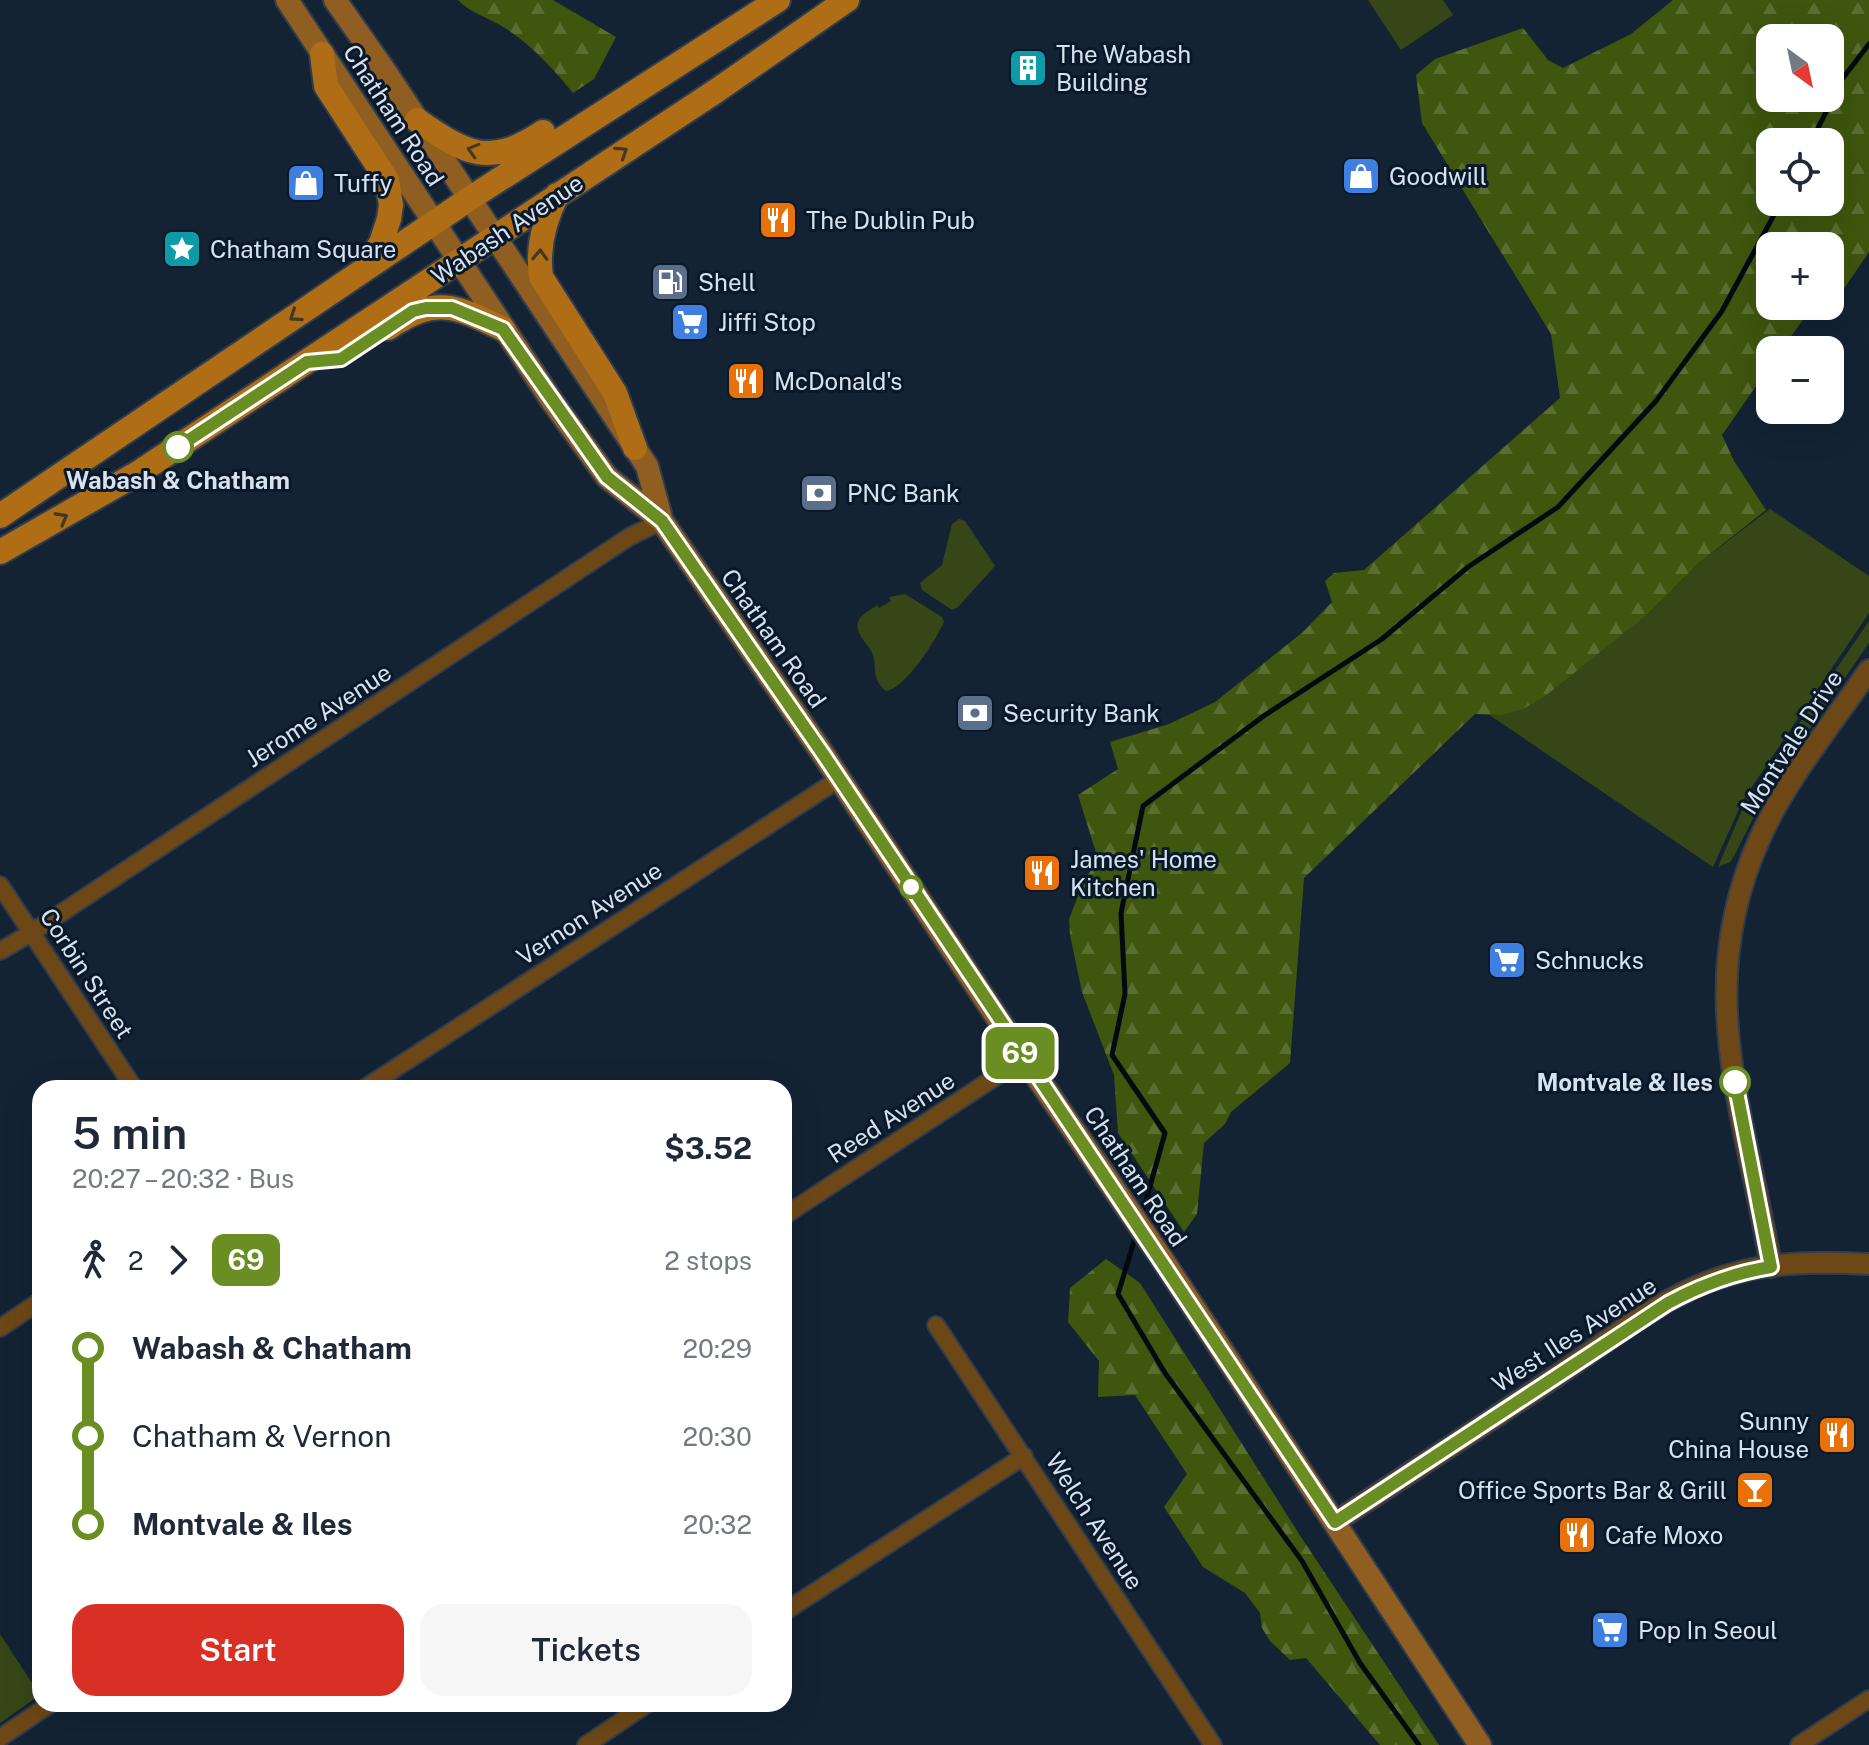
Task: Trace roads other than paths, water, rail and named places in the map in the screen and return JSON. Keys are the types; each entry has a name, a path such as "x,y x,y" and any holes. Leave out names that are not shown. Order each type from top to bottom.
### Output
{"main road":[{"name":"Chatham Road","path":"287,0 503,329 607,477 662,521 839,779 1162,1259 1480,1745"},
{"name":"Chatham Road","path":"335,0 647,466 662,521"},
{"path":"417,120 447,140 475,152 510,151 735,8 759,0"},
{"name":"Wabash Avenue","path":"0,516 469,199 778,0"},
{"name":"Wabash Avenue","path":"0,552 124,483 716,91 847,0"},
{"path":"322,54 326,86 387,180 391,205 389,219 381,243 360,273"},
{"path":"557,195 541,236 538,260 541,277 615,393 635,448"},
{"path":"307,362 341,359 413,311 426,308 452,308 503,329"}],"street":[{"name":"Jerome Avenue","path":"0,951 629,537 662,521"},
{"name":"Montvale Drive","path":"1771,1267 1727,1037 1725,969 1730,937 1740,891 1760,838 1792,783 1869,670"},
{"name":"Vernon Avenue","path":"377,1080 839,779"},
{"name":"Corbin Street","path":"0,885 129,1080"},
{"name":"Reed Avenue","path":"792,1211 1024,1058"},
{"name":"West Iles Avenue","path":"1335,1522 1668,1303 1696,1288 1735,1273 1771,1267 1822,1262 1869,1264"},
{"path":"0,1328 32,1306"},
{"name":"Welch Avenue","path":"936,1325 1210,1740"},
{"path":"792,1607 1024,1456"},
{"path":"1799,1745 1869,1699"},
{"path":"0,1738 38,1712"},
{"path":"586,1745 635,1712"},
{"path":"1192,1745 1210,1740"}],"waterway":[{"path":"1818,128 1843,78 1869,44"},
{"path":"1141,1218 1165,1133 1112,1055 1125,994 1121,913 1143,806 1265,715 1382,639 1468,567 1558,507 1656,401 1722,311 1773,216"},
{"path":"1136,1235 1118,1294 1165,1373 1302,1561 1360,1663 1419,1745"}],"place":[{"name":"The Wabash Building","path":"1028,68"},
{"name":"Goodwill","path":"1361,176"},
{"name":"Tuffy","path":"306,183"},
{"name":"The Dublin Pub","path":"778,220"},
{"name":"Chatham Square","path":"182,249"},
{"name":"Shell","path":"670,282"},
{"name":"Jiffi Stop","path":"690,322"},
{"name":"McDonald's","path":"746,381"},
{"name":"Wabash & Chatham","path":"178,447"},
{"name":"PNC Bank","path":"819,493"},
{"name":"Security Bank","path":"975,713"},
{"name":"James' Home Kitchen","path":"1042,873"},
{"name":"Schnucks","path":"1507,960"},
{"name":"Montvale & Iles","path":"1735,1082"},
{"name":"Sunny China House","path":"1837,1435"},
{"name":"Office Sports Bar & Grill","path":"1755,1490"},
{"name":"Cafe Moxo","path":"1577,1535"},
{"name":"Pop In Seoul","path":"1610,1630"}]}
